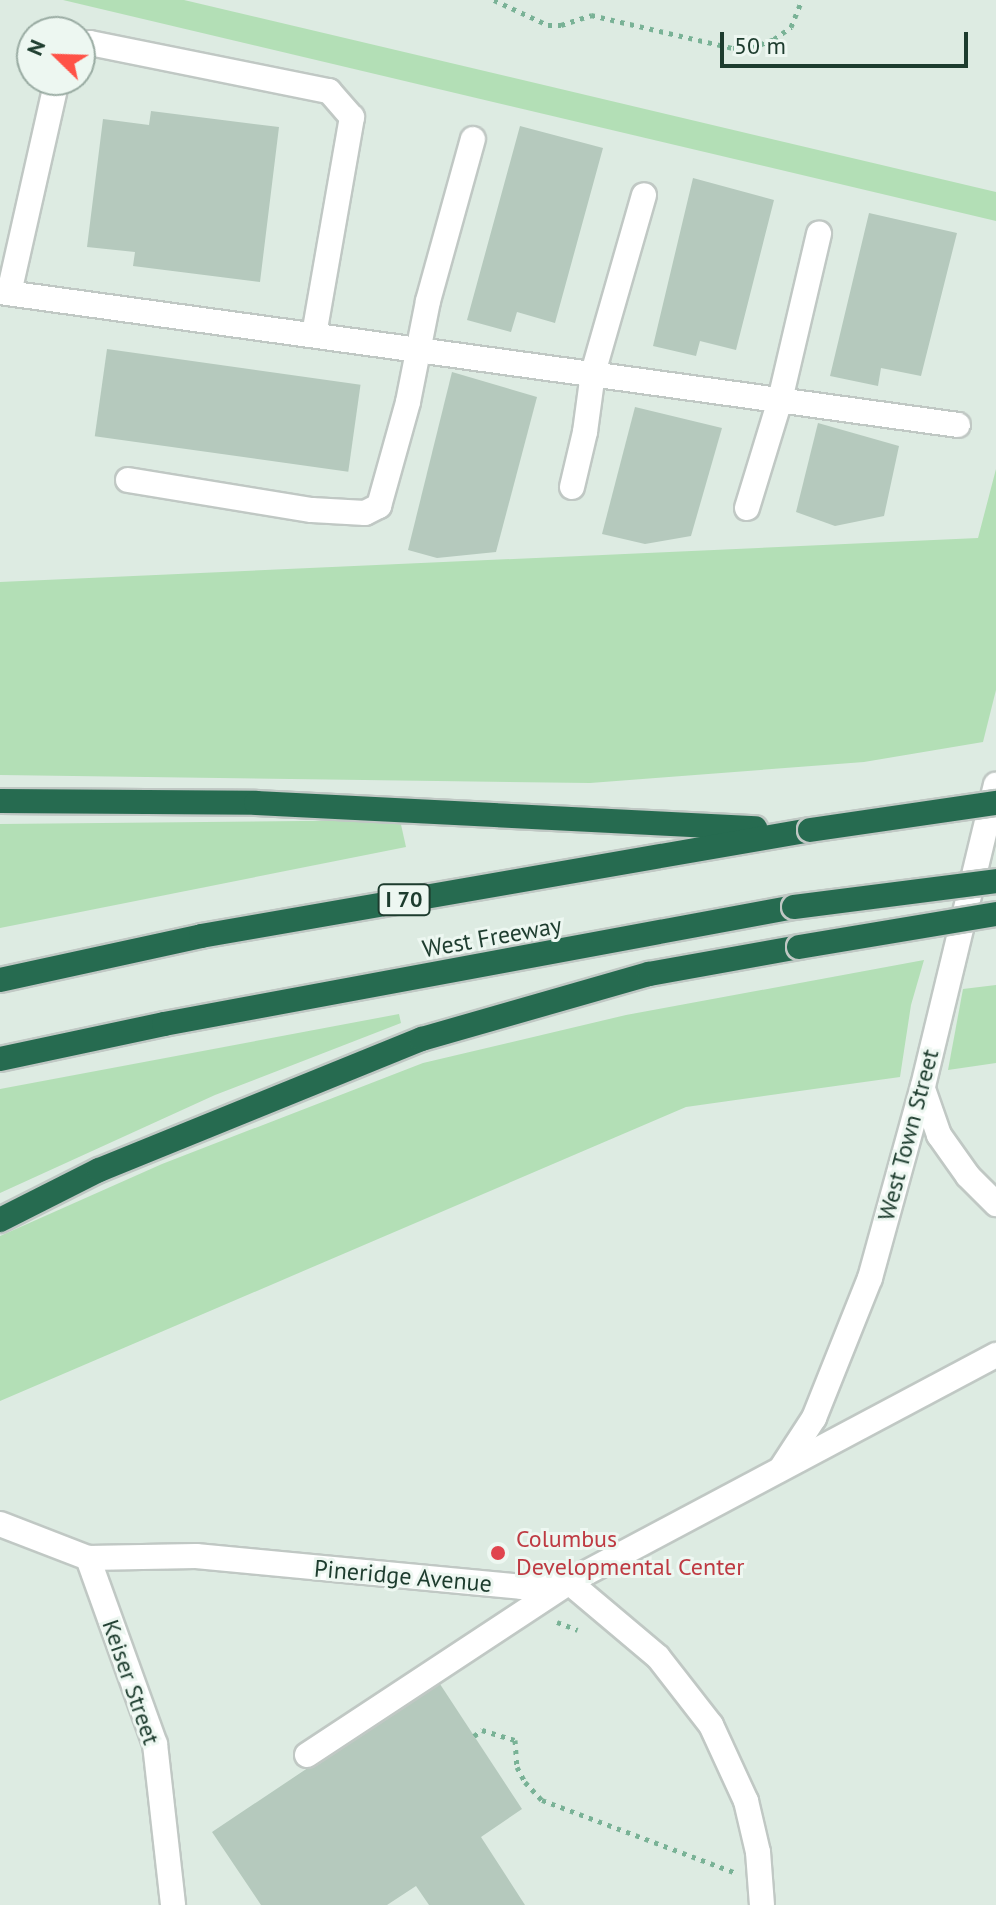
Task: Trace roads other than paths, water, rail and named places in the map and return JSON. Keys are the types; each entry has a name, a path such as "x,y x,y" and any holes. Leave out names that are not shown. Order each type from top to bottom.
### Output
{"highway":[{"path":"0,801 256,803 810,830"},
{"name":"I 70","path":"0,980 201,936 810,830 996,803"},
{"name":"West Freeway","path":"0,1059 164,1024 794,907 996,881"},
{"path":"0,1220 99,1170 422,1039 649,974 996,914"}],"street":[{"path":"96,44 329,91 352,117 314,334"},
{"path":"53,96 4,293 958,425"},
{"path":"128,480 312,510 365,513 379,506 391,474 418,349 473,139"},
{"path":"572,487 585,432 593,373 644,195"},
{"path":"747,508 780,400 819,234"},
{"name":"West Town Street","path":"780,1470 814,1418 870,1278 923,1086 996,785"},
{"path":"923,1086 939,1135 968,1176 996,1204"},
{"name":"Pineridge Avenue","path":"0,1524 88,1558 196,1556 507,1586 569,1582 996,1355"},
{"name":"Keiser Street","path":"88,1558 155,1744 173,1905"},
{"path":"307,1755 569,1582 658,1657 711,1725 746,1801 758,1852 762,1905"}],"place":[{"name":"Columbus Developmental Center","path":"498,1553"}]}
